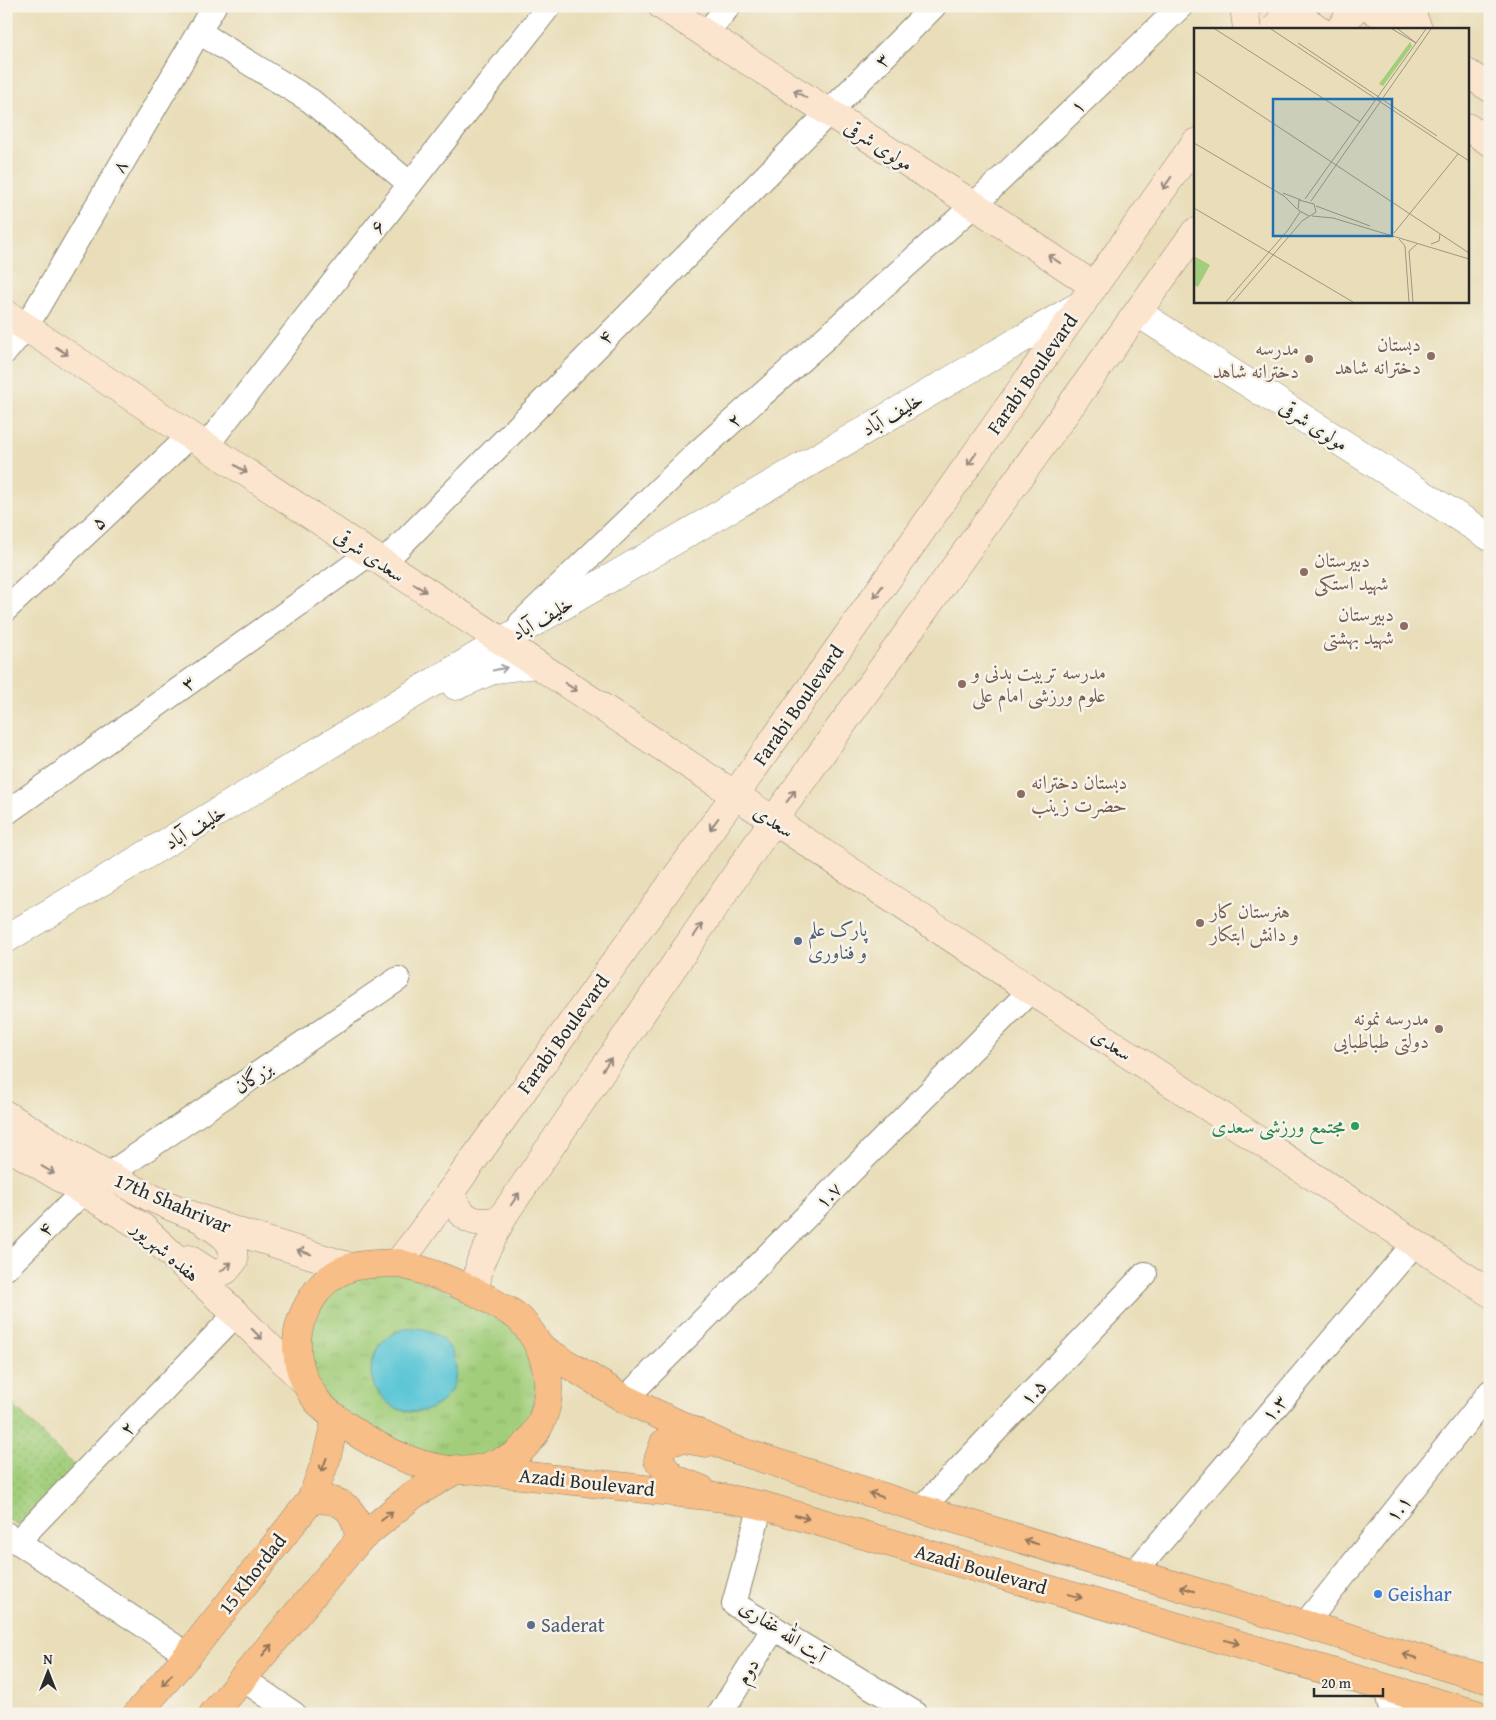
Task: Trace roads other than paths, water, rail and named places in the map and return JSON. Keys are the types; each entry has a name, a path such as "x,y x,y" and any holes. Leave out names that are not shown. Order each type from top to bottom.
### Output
{"main road":[{"name":"مولوی شرقی","path":"662,6 974,205 1088,295"},
{"path":"1244,6 1247,28"},
{"path":"1341,28 1356,6"},
{"path":"1368,6 1400,28"},
{"path":"1409,6 1418,28"},
{"path":"1285,13 1316,28"},
{"path":"1468,74 1490,88"},
{"path":"1468,128 1490,142"},
{"name":"Farabi Boulevard","path":"398,1263 734,795 1194,144"},
{"path":"475,1290 480,1263 500,1220 773,820 1194,233"},
{"name":"سعدی شرقی","path":"16,321 734,795"},
{"name":"سعدی","path":"734,795 1490,1293"},
{"name":"17th Shahrivar","path":"6,1115 108,1175 154,1199 191,1214 351,1267"},
{"name":"هفده شهریور","path":"6,1145 142,1226 305,1382"},
{"path":"450,1192 456,1206 467,1218 482,1224 500,1220"},
{"path":"142,1226 204,1270 214,1275 226,1270 234,1260 233,1248 226,1236 191,1214"},
{"path":"213,1714 360,1540 413,1495 467,1470 514,1456 528,1442 543,1421 549,1387 548,1371 540,1348 519,1318 475,1290 436,1274 398,1263 351,1267 327,1278 312,1297 299,1324 296,1352 305,1382 319,1403 336,1418 384,1450 423,1464 467,1470"},
{"name":"Azadi Boulevard","path":"540,1348 625,1400 730,1448 921,1509 1490,1680"},
{"name":"15 Khordad","path":"137,1714 188,1655 311,1500 326,1460 336,1418"},
{"path":"724,1498 673,1478 658,1460 664,1443 683,1439 730,1448"},
{"name":"Azadi Boulevard","path":"467,1470 724,1498 761,1505 1476,1714"},
{"path":"311,1500 326,1498 340,1503 351,1512 358,1525 360,1540"}],"street":[{"name":"۸","path":"6,351 16,321 214,6"},
{"name":"۶","path":"198,441 410,184 549,6"},
{"path":"705,34 729,6"},
{"name":"۳","path":"829,113 934,6"},
{"name":"۱","path":"974,205 1181,6"},
{"path":"199,32 311,101 410,184"},
{"name":"۴","path":"376,558 829,113"},
{"name":"۲","path":"502,642 697,453 974,205"},
{"name":"خلیف آباد","path":"6,939 502,642 1088,295"},
{"name":"مولوی شرقی","path":"1138,313 1490,537"},
{"name":"۵","path":"6,609 198,441"},
{"name":"۳","path":"6,813 376,558"},
{"path":"375,718 397,718 468,680 495,669 536,664"},
{"name":"بزرگان","path":"108,1175 398,979"},
{"name":"۱.۷","path":"625,1400 1030,990"},
{"name":"۴","path":"6,1268 84,1191"},
{"name":"۱.۳","path":"1134,1573 1415,1243"},
{"name":"۱.۵","path":"921,1509 1145,1274"},
{"name":"۲","path":"12,1538 236,1314"},
{"name":"۱.۱","path":"1305,1624 1490,1392"},
{"name":"آیت الله غفاری","path":"761,1505 734,1604 916,1714"},
{"path":"12,1538 188,1655"},
{"name":"دوم","path":"720,1714 774,1628"},
{"path":"243,1679 294,1714"},
{"path":"1386,1687 1392,1714"}],"water":[{"path":"414,1328 430,1331 444,1340 453,1354 456,1370 453,1386 444,1400 430,1409 414,1412 398,1409 384,1400 375,1386 372,1370 375,1354 384,1340 398,1331"}],"place":[{"name":"دبستان دخترانه شاهد","path":"1431,356"},
{"name":"مدرسه دخترانه شاهد","path":"1309,359"},
{"name":"دبیرستان شهید استکی","path":"1304,572"},
{"name":"دبیرستان شهید بهشتی","path":"1404,626"},
{"name":"مدرسه تربیت بدنی و علوم ورزشی امام علی","path":"962,684"},
{"name":"دبستان دخترانه حضرت زینب","path":"1021,794"},
{"name":"هنرستان کار و دانش ابتکار","path":"1200,923"},
{"name":"پارک علم و فناوری","path":"798,941"},
{"name":"مدرسه نمونه دولتی طباطبایی","path":"1439,1029"},
{"name":"مجتمع ورزشی سعدی","path":"1355,1126"},
{"name":"Geishar","path":"1378,1594"},
{"name":"Saderat","path":"531,1625"}]}
